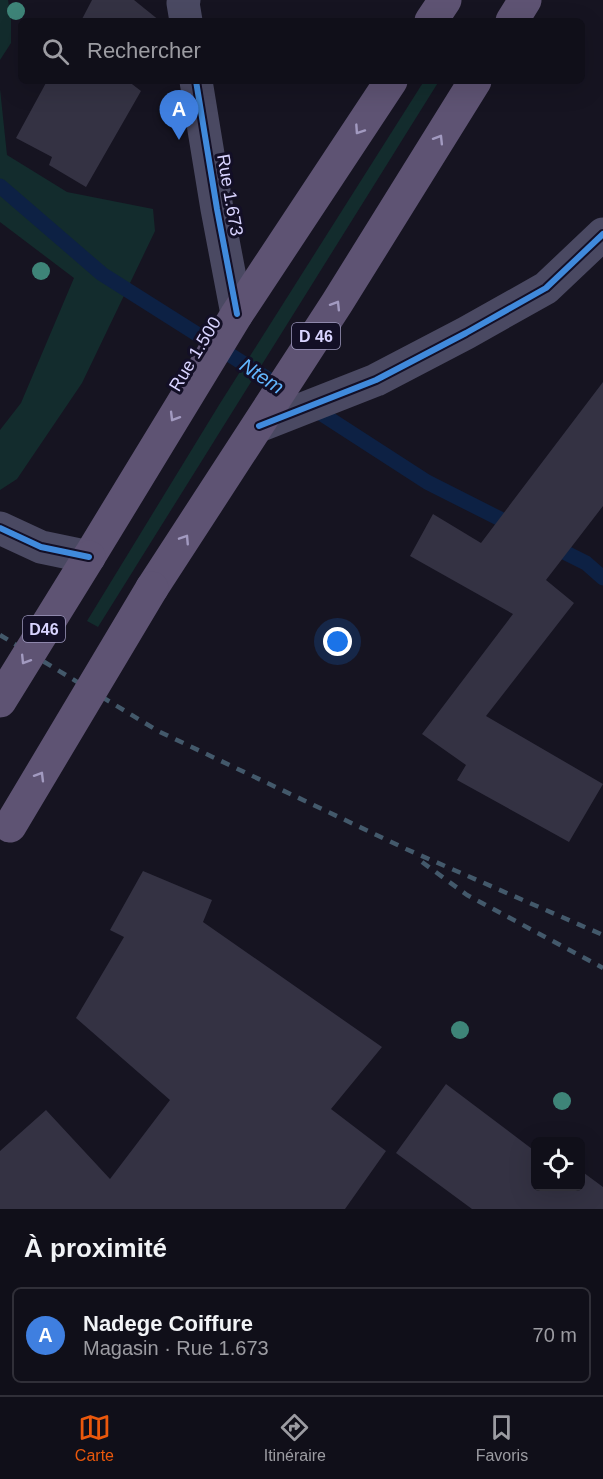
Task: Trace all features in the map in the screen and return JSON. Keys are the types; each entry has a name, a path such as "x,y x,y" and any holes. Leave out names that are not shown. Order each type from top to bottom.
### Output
{"main road":[{"path":"433,18 445,0"},
{"path":"514,18 525,0"},
{"name":"Rue 1.500","path":"89,557 237,314 389,84"},
{"name":"D 46","path":"5,835 152,588 259,426 473,84"},
{"name":"D46","path":"0,701 89,557"}],"street":[{"path":"184,0 186,18"},
{"name":"Rue 1.673","path":"196,84 237,314"},
{"path":"259,426 376,380 546,288 603,234"},
{"path":"0,528 41,548 89,557"}],"green space":[{"path":"0,0 8,0 11,43 0,60"},
{"path":"422,84 437,84 98,627 87,621 219,405"},
{"path":"0,89 7,155 67,192 153,209 155,231 82,383 17,479 0,490 0,430 21,403 74,278 0,222"}],"building":[{"path":"92,0 134,0 156,18 83,18"},
{"path":"45,84 132,84 141,91 86,187 49,165 52,157 16,138"},
{"path":"603,382 603,506 546,580 574,603 486,716 603,784 569,842 457,780 466,765 422,734 513,614 410,556 433,514 481,543"},
{"path":"143,871 212,900 203,922 382,1047 331,1109 386,1151 345,1209 0,1209 0,1151 46,1110 110,1179 170,1100 76,1018 124,937 110,930"},
{"path":"446,1084 531,1148 531,1191 585,1191 585,1174 603,1187 603,1209 472,1209 396,1153"}],"waterway":[{"name":"Ntem","path":"0,186 102,274 284,389"},
{"name":"Ntem","path":"311,407 427,482 518,528"},
{"name":"Ntem","path":"550,545 586,563 603,578"}],"railway":[{"path":"0,635 158,731 406,849 603,935"},
{"path":"422,862 467,895 603,968"}],"cycle path":[{"path":"196,84 237,314"},
{"path":"259,426 376,380 466,333 546,288 603,234"},
{"path":"0,528 41,547 89,557"}],"place":[{"name":"Nadege Coiffure","path":"179,140"}]}
